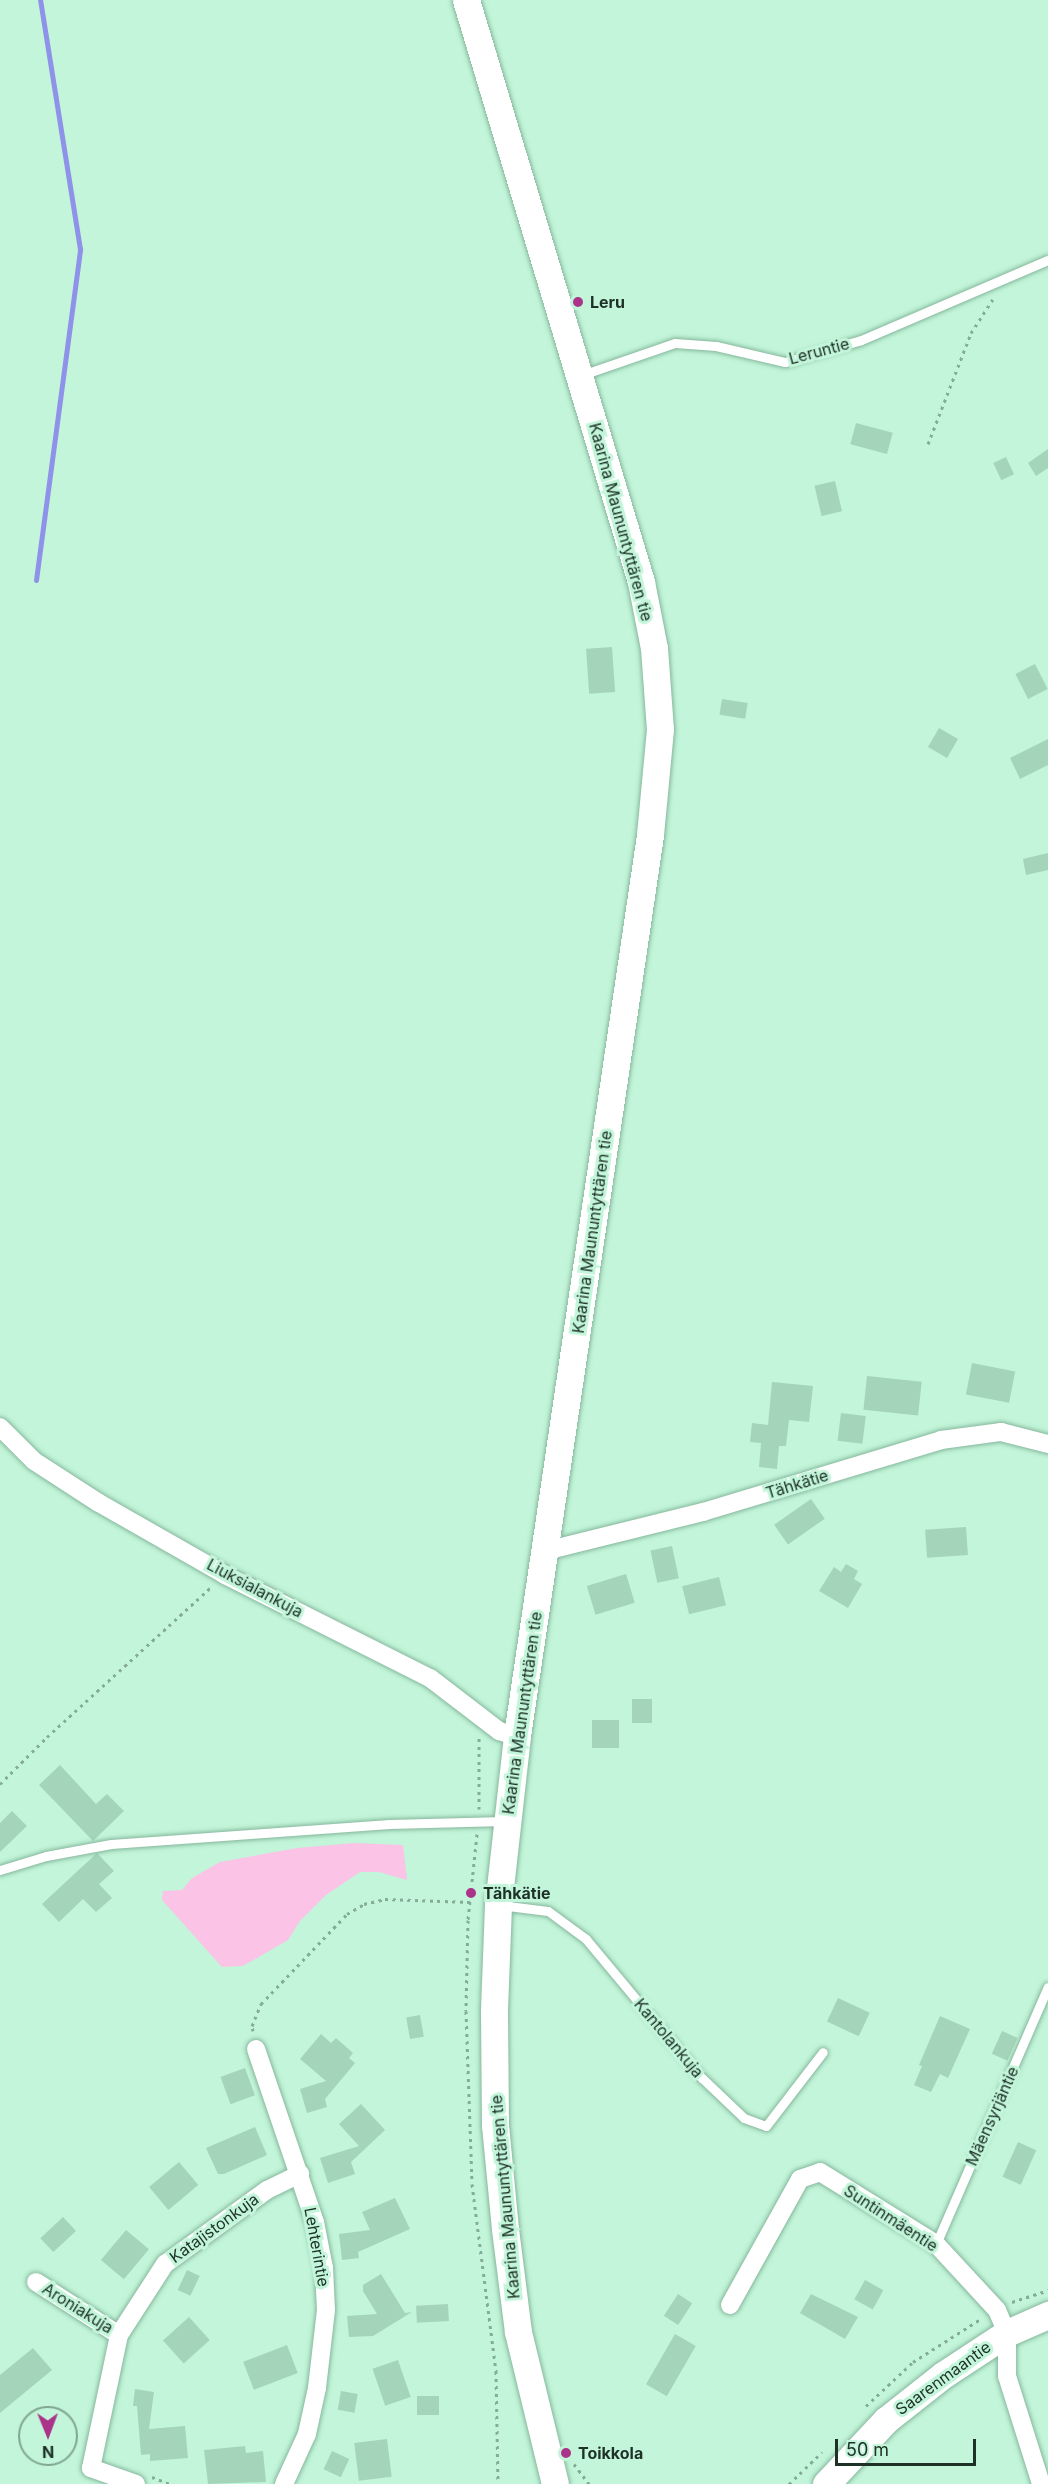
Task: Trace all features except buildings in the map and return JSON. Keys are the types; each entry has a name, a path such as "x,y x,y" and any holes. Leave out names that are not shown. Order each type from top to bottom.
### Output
{"main road":[{"name":"Kaarina Maununtyttären tie","path":"466,0 640,582 654,648 660,729 650,835 517,1736 498,1905 494,2011 495,2125 504,2217 518,2332 555,2484"},
{"name":"Saarenmaantie","path":"826,2484 886,2420 943,2375 1007,2333 1048,2315"}],"street":[{"name":"Liuksialankuja","path":"0,1427 34,1461 99,1503 225,1575 430,1678 499,1731 517,1736"},
{"name":"Tähkätie","path":"545,1551 703,1512 941,1440 1001,1432 1048,1444"},
{"name":"Lehterintie","path":"256,2049 315,2222 324,2268 326,2310 317,2388 307,2434 284,2484"},
{"name":"Suntinmäentie","path":"730,2306 800,2179 820,2172 936,2244 997,2310 1007,2333 1007,2376 1041,2484"},
{"name":"Katajistonkuja","path":"136,2484 91,2468 119,2335 165,2264 267,2190 300,2174"},
{"name":"Aroniakuja","path":"36,2282 119,2335"}],"lane":[{"name":"Leruntie","path":"580,376 675,343 716,346 785,362 861,339 1048,260"},
{"path":"0,1870 46,1856 111,1844 389,1824 507,1821"},
{"name":"Kantolankuja","path":"498,1905 548,1911 586,1939 702,2078 744,2118 766,2126 823,2052"},
{"name":"Mäensyrjäntie","path":"936,2244 1048,1987"}],"path":[{"path":"928,444 971,333 996,295"},
{"path":"0,1784 46,1737 225,1575"},
{"path":"256,2049 252,2026 261,2004 347,1914 364,1904 385,1899 470,1902"},
{"path":"572,2461 589,2484"}],"shaded area":[{"path":"354,1843 403,1845 407,1880 379,1872 360,1872 326,1895 300,1921 288,1940 243,1966 222,1967 162,1900 163,1891 182,1890 192,1878 220,1862 297,1848"}],"waterway":[{"path":"36,580 80,249 40,0"}],"place":[{"name":"Leru","path":"578,302"},
{"name":"Tähkätie","path":"471,1893"},
{"name":"Toikkola","path":"566,2453"}]}
